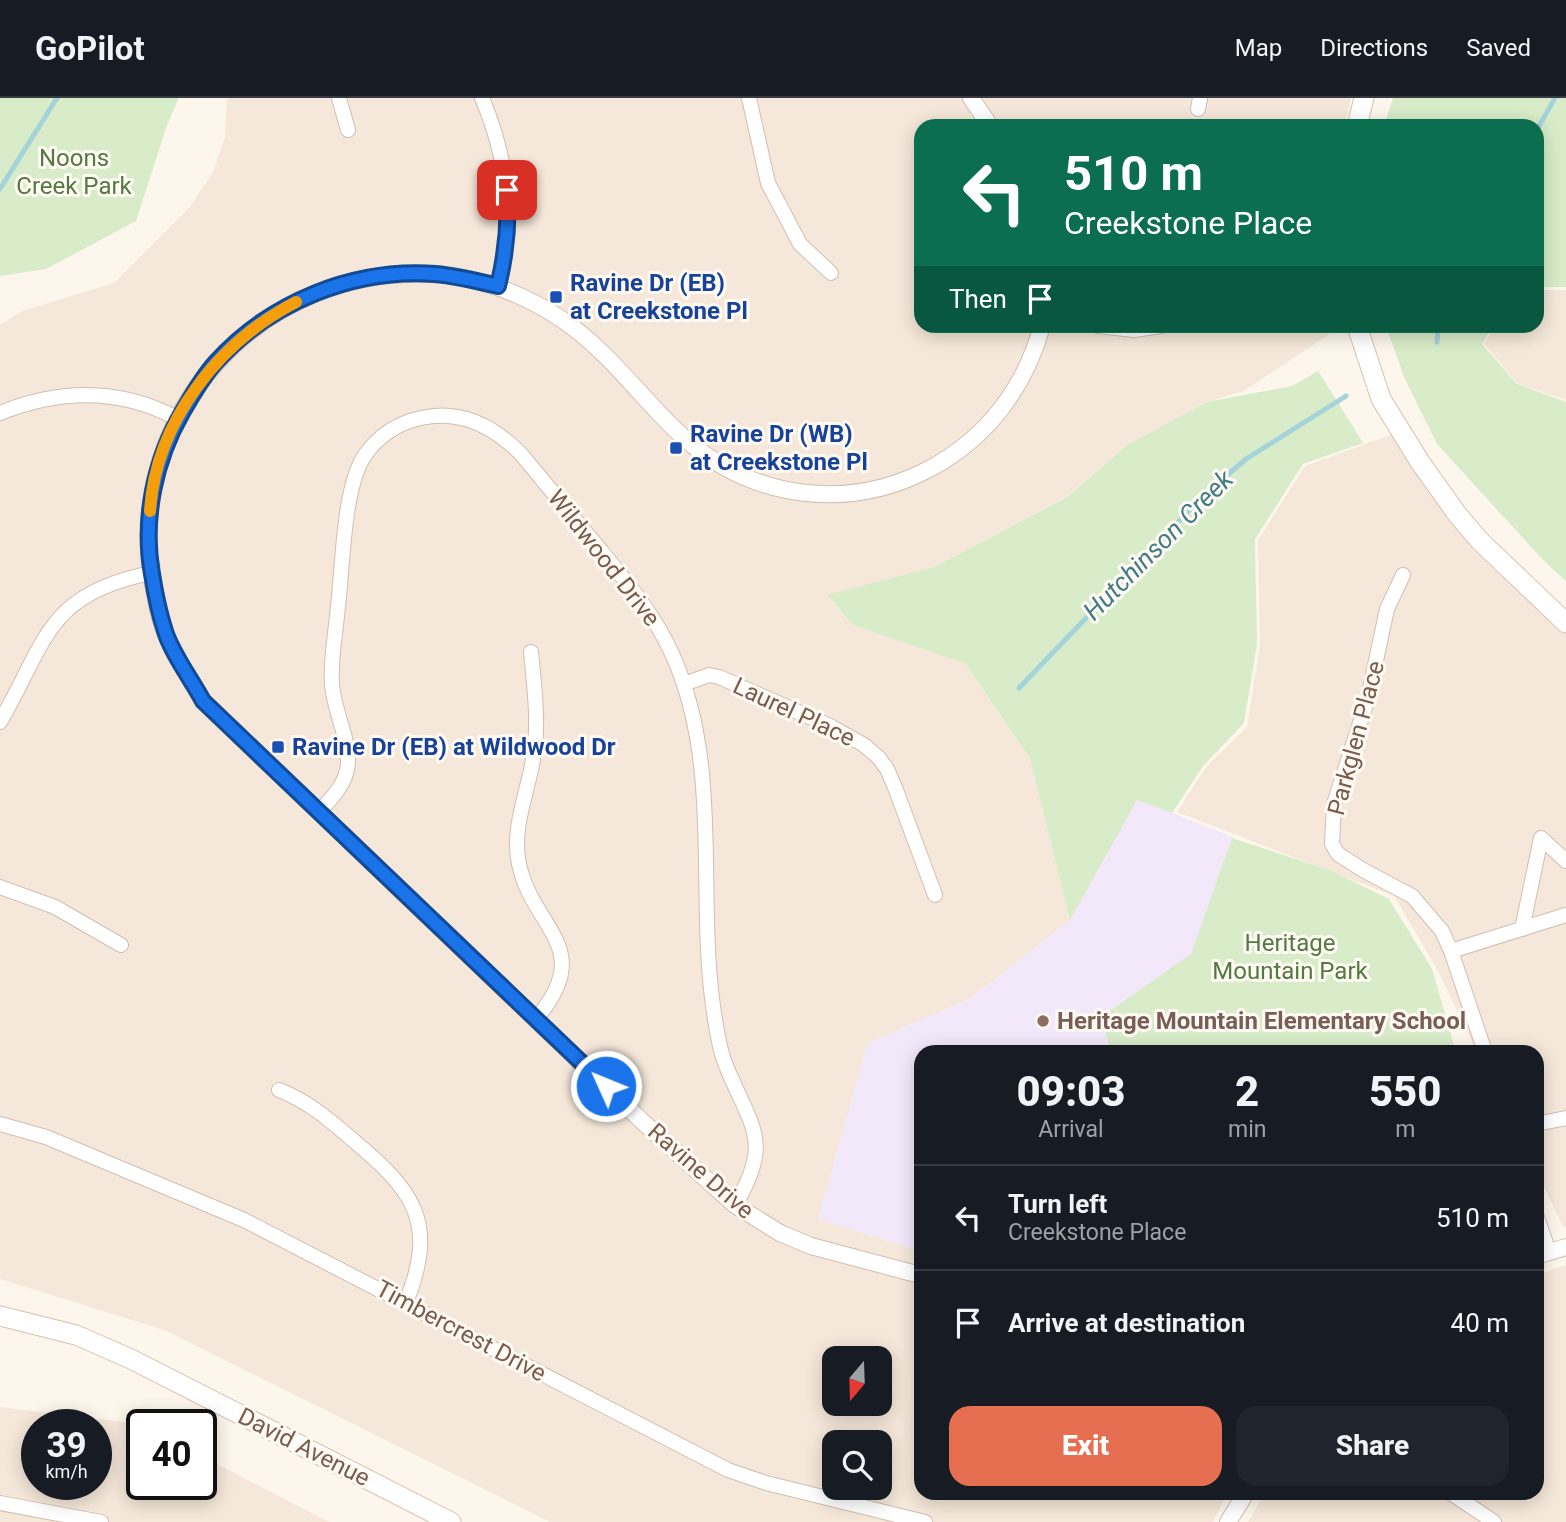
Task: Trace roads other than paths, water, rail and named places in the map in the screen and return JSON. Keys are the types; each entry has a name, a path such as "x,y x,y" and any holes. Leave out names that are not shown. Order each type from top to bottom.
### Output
{"main road":[{"path":"1359,119 1364,98"},
{"path":"1359,333 1381,399 1420,462 1457,514 1480,541 1566,623"},
{"name":"David Avenue","path":"0,1316 76,1335 131,1359 451,1522"}],"street":[{"path":"340,98 348,130"},
{"path":"482,98 501,157 507,190 509,220 504,263 498,286"},
{"path":"971,98 985,119"},
{"path":"751,99 768,183 800,244 831,273"},
{"name":"Ravine Drive","path":"914,1273 811,1246 772,1229 734,1205 203,701 166,634 151,573 149,533 154,486 178,419 214,364 231,346 280,311 316,292 366,278 418,273 458,277 498,286 575,328 682,436 708,456 777,488 820,494 886,488 935,466 968,444 986,428 1012,396 1030,363 1040,333"},
{"path":"0,414 47,398 94,396 155,406 178,419"},
{"name":"Wildwood Drive","path":"319,812 339,790 348,766 346,744 334,698 332,670 348,511 355,478 371,448 391,429 403,423 434,415 461,416 476,421 506,439 627,582 661,632 684,684 694,717 701,766 713,1005 725,1062 750,1117 756,1139 753,1170 734,1205"},
{"path":"0,722 41,642 68,608 99,588 151,573"},
{"name":"Parkglen Place","path":"1403,575 1387,609 1368,698 1334,804 1332,844 1338,854 1412,897 1442,931 1483,1045"},
{"path":"531,652 535,688 535,744 519,818 519,863 530,894 557,939 562,967 555,993 536,1018"},
{"name":"Laurel Place","path":"684,684 709,675 719,677 831,727 864,745 887,769 936,895"},
{"path":"1522,929 1541,838 1566,861"},
{"path":"0,887 55,907 121,945"},
{"path":"1451,951 1566,915"},
{"path":"279,1090 309,1104 345,1132 387,1169 405,1190 416,1216 419,1239 419,1261 406,1302"},
{"path":"1544,1123 1566,1118"},
{"name":"Timbercrest Drive","path":"0,1124 46,1138 244,1220 729,1470 766,1483 925,1522"},
{"path":"1544,1254 1566,1248"},
{"path":"1228,1522 1242,1500"},
{"path":"1461,1500 1494,1522"},
{"path":"0,1503 102,1522"}],"waterway":[{"path":"0,189 57,98"},
{"name":"Hutchinson Creek","path":"1543,119 1555,98"},
{"name":"Hutchinson Creek","path":"1437,342 1438,333"},
{"name":"Hutchinson Creek","path":"1019,688 1204,495 1246,459 1346,396"}],"place":[{"name":"Ravine Dr (EB) at Creekstone Pl","path":"556,297"},
{"name":"Ravine Dr (WB) at Creekstone Pl","path":"676,448"},
{"name":"Ravine Dr (EB) at Wildwood Dr","path":"278,747"},
{"name":"Heritage Mountain Elementary School","path":"1043,1021"}],"park label":[{"name":"Noons Creek Park","path":"74,172"},
{"name":"Heritage Mountain Park","path":"1290,957"}]}
